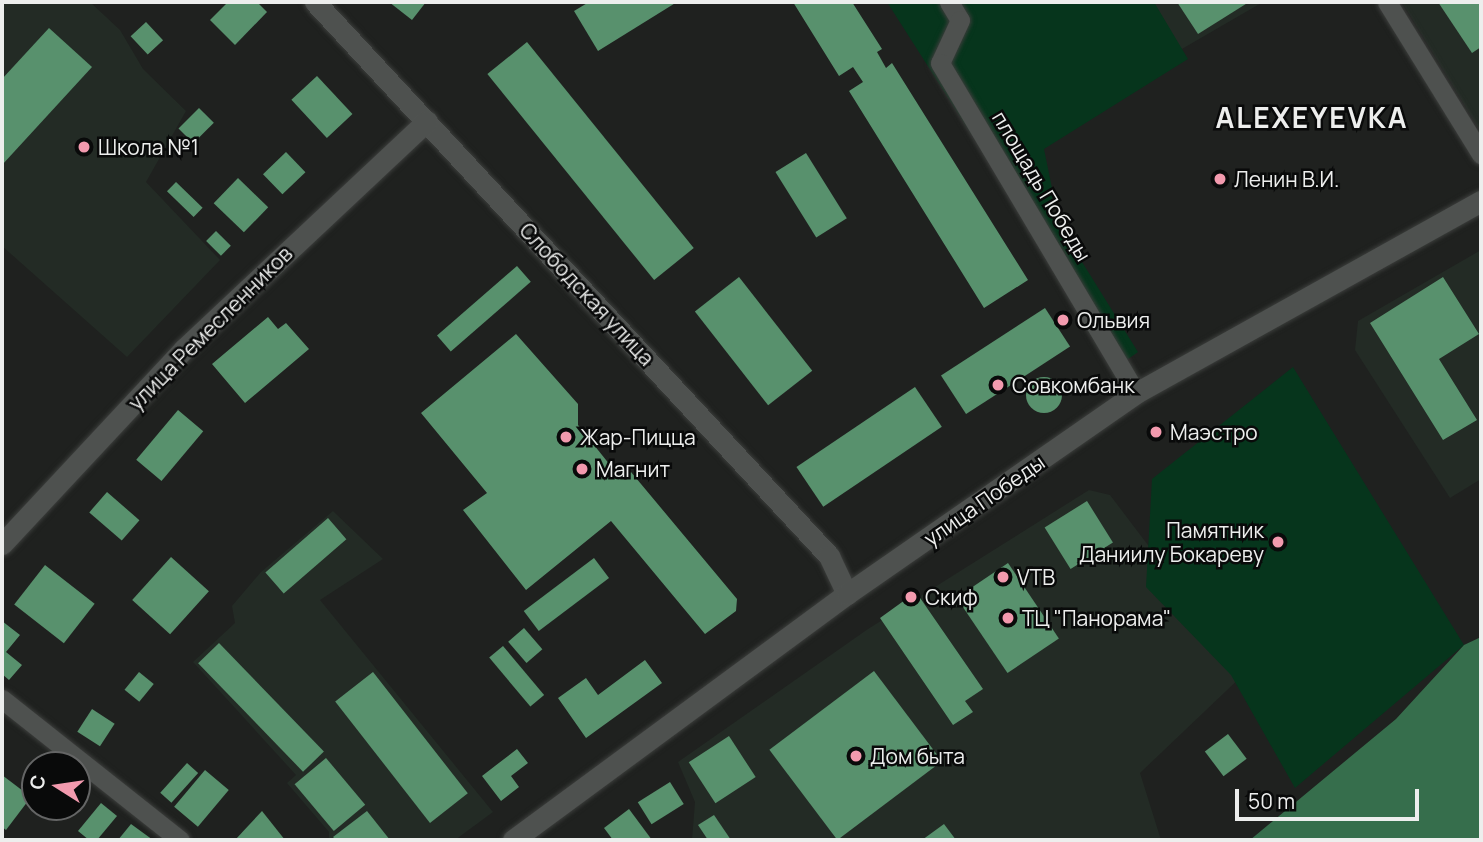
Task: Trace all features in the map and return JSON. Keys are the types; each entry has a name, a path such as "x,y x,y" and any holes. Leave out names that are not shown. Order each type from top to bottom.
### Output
{"street":[{"name":"Слободская улица","path":"315,2 829,556 847,594"},
{"name":"площадь Победы","path":"949,2 960,20 940,63 1136,393"},
{"path":"1387,2 1481,154"},
{"name":"улица Ремесленников","path":"2,544 184,349 427,121"},
{"name":"улица Победы","path":"513,840 847,594 1136,393 1481,201"},
{"path":"2,699 180,840"}],"shaded area":[{"name":"Школа №1","path":"2,2 90,2 120,30 143,69 186,111 146,182 220,260 127,357 2,246"},
{"path":"887,2 1154,2 1188,59 1044,149 1053,193 1051,212 1138,352 1128,359 1110,352"},
{"path":"1093,2 1263,2 1156,64"},
{"path":"1402,2 1481,2 1481,132"},
{"path":"1481,250 1481,479 1450,498 1355,350 1358,321"},
{"path":"1293,367 1464,645 1295,788 1231,675 1146,587 1152,479"},
{"path":"1089,490 1110,495 1245,673 1140,773 1161,840 692,840 695,802 678,762 868,629"},
{"path":"333,511 383,559 320,600 493,812 455,840 329,840 329,832 287,783 296,775 193,662 235,623 232,606 261,572"},
{"path":"1481,637 1481,840 1250,840 1396,719 1464,645"}],"building":[{"path":"228,2 257,2 267,12 235,45 210,20"},
{"path":"389,2 426,2 412,20"},
{"path":"589,2 677,2 598,51 574,11"},
{"path":"793,2 852,2 882,49 877,52 886,68 892,63 1028,280 984,308 849,91 863,82 853,67 839,76"},
{"path":"1177,2 1249,2 1198,34"},
{"path":"1438,2 1481,2 1481,47 1472,53"},
{"path":"146,22 163,40 148,55 131,36"},
{"path":"49,28 92,67 2,165 2,79"},
{"path":"527,42 694,248 654,280 487,74"},
{"path":"317,76 352,114 327,138 291,100"},
{"path":"199,108 214,123 193,143 178,129"},
{"path":"286,152 305,172 282,194 263,174"},
{"path":"806,153 847,218 816,237 775,172"},
{"path":"238,178 268,207 244,232 214,203"},
{"path":"176,182 203,208 194,217 167,191"},
{"path":"216,231 231,246 221,256 206,241"},
{"path":"517,266 531,282 451,351 437,336"},
{"path":"739,277 812,371 768,405 695,311"},
{"path":"1443,277 1479,334 1439,359 1477,420 1443,440 1370,323"},
{"path":"1045,308 1070,347 966,414 941,376"},
{"path":"268,317 278,329 286,323 309,349 245,403 212,364"},
{"path":"516,334 578,404 578,425 610,465 631,472 737,599 736,611 705,634 611,521 526,590 463,510 487,493 421,413"},
{"path":"1044,377 1057,382 1062,395 1057,408 1044,413 1031,408 1026,395 1031,382"},
{"path":"915,387 942,427 823,507 796,467"},
{"path":"178,410 203,431 161,481 136,460"},
{"path":"107,492 139,520 122,541 89,512"},
{"path":"1087,501 1113,543 1071,569 1045,527"},
{"path":"328,518 346,539 284,594 265,572"},
{"path":"171,557 209,591 170,634 132,600"},
{"path":"594,558 609,578 539,631 524,611"},
{"name":"ТЦ \"Панорама\"","path":"1008,563 1059,638 1007,673 957,598"},
{"path":"45,565 95,604 64,643 14,604"},
{"path":"916,592 983,689 965,701 973,712 953,725 880,618"},
{"path":"2,621 20,635 6,652 22,665 9,680 2,674"},
{"path":"524,628 542,649 527,663 508,642"},
{"path":"219,643 324,752 303,772 198,663"},
{"path":"503,646 544,695 530,707 489,658"},
{"path":"645,660 662,683 586,738 558,698 586,678 598,695"},
{"name":"Дом быта","path":"874,671 942,761 837,840 769,750"},
{"path":"139,672 154,684 139,702 125,690"},
{"path":"373,672 468,793 430,823 335,702"},
{"path":"92,709 115,724 100,746 77,732"},
{"path":"1228,734 1247,759 1223,776 1205,751"},
{"path":"729,736 756,777 715,803 689,762"},
{"path":"517,749 528,763 511,776 519,787 501,801 482,776"},
{"path":"326,758 365,805 334,831 295,784"},
{"path":"187,763 198,773 171,803 160,793"},
{"path":"205,770 229,790 198,827 174,807"},
{"path":"2,775 21,789 21,810 6,830 2,827"},
{"path":"670,782 684,804 652,824 638,802"},
{"path":"101,803 117,816 97,840 89,840 78,831 86,821 91,821 91,815"},
{"path":"629,809 652,840 613,840 604,828"},
{"path":"262,811 285,840 235,840"},
{"path":"367,811 390,840 336,840 333,837"},
{"path":"714,815 731,840 708,840 698,825"},
{"path":"131,824 153,840 118,840"},
{"path":"944,824 956,840 922,840"}],"place":[{"name":"Школа №1","path":"84,147"},
{"name":"Ленин В.И.","path":"1220,179"},
{"name":"Ольвия","path":"1063,320"},
{"name":"Совкомбанк","path":"998,385"},
{"name":"Маэстро","path":"1156,432"},
{"name":"Жар-Пицца","path":"566,437"},
{"name":"Магнит","path":"582,469"},
{"name":"Памятник Даниилу Бокареву","path":"1278,542"},
{"name":"VTB","path":"1003,577"},
{"name":"Скиф","path":"911,597"},
{"name":"ТЦ \"Панорама\"","path":"1008,618"},
{"name":"Дом быта","path":"856,756"}],"district":[{"name":"ALEXEYEVKA","path":"1312,117"}]}
